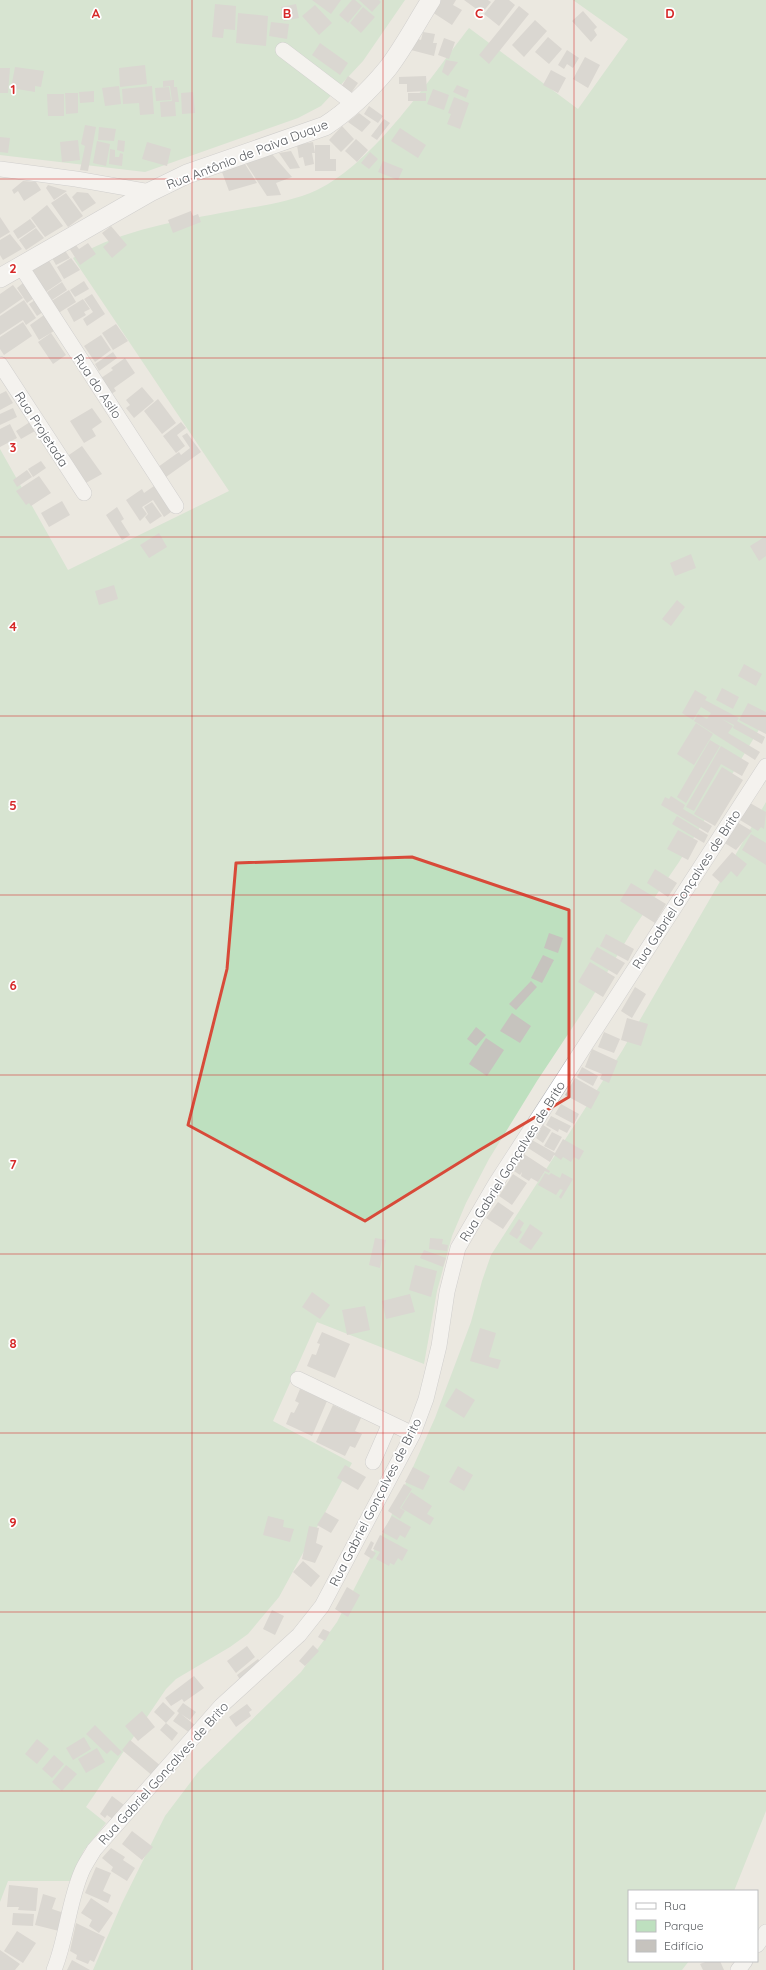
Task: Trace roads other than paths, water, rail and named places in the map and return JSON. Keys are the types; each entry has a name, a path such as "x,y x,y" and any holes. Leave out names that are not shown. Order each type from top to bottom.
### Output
{"street":[{"name":"Rua Antônio de Paiva Duque","path":"0,278 20,265 150,192 187,174 325,126 354,104 388,68 431,0"},
{"path":"283,50 354,104"},
{"path":"0,169 76,179 150,192"},
{"name":"Rua do Asilo","path":"20,265 176,506"},
{"name":"Rua Projetada","path":"0,364 84,493"},
{"name":"Rua Gabriel Gonçalves de Brito","path":"54,1970 59,1958 74,1895 82,1871 94,1850 221,1706 255,1677 304,1629 322,1606 338,1579 413,1434 426,1399 439,1346 452,1268 458,1248 467,1230 766,766"},
{"path":"298,1379 413,1434"},
{"path":"373,1462 390,1423"},
{"path":"758,1944 766,1932"},
{"path":"738,1970 744,1962"}]}
